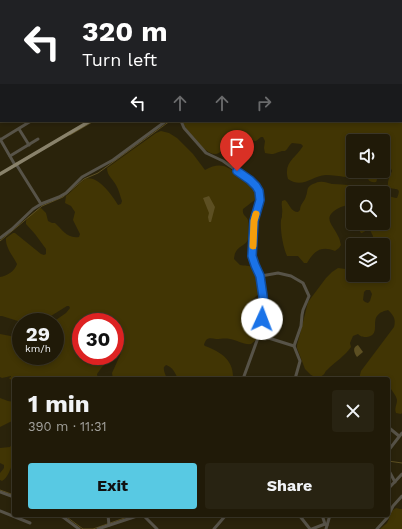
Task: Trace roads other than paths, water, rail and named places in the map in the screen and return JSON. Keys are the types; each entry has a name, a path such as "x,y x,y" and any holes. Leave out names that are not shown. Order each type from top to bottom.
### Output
{"main road":[{"path":"0,174 88,122"}],"street":[{"path":"30,122 0,139 41,204"},
{"path":"0,238 33,209 41,204 66,194 82,177 113,160 165,122"},
{"path":"181,122 184,128 206,153 223,161 250,180 259,191 260,200 254,221 252,256 260,276 265,310 259,335 244,377"},
{"path":"19,129 29,145"},
{"path":"10,156 38,139"},
{"path":"260,276 278,273 291,276 302,283 309,296 303,310 301,326 294,346 300,361 296,377"},
{"path":"259,335 294,346"},
{"path":"390,426 399,436"},
{"path":"390,448 402,433"},
{"path":"390,473 395,482"},
{"path":"390,487 402,474"},
{"path":"0,492 12,496"},
{"path":"390,512 402,496"},
{"path":"0,511 12,516"},
{"path":"15,517 30,523"},
{"path":"63,517 79,529"},
{"path":"108,517 108,524"},
{"path":"98,529 108,524 134,517"},
{"path":"143,517 157,529"},
{"path":"214,529 224,517"},
{"path":"301,517 311,529 326,526"},
{"path":"377,529 388,517"}],"waterway":[{"path":"70,135 92,122"},
{"path":"0,241 42,206 63,197 84,179 98,173 169,122"},
{"path":"390,461 402,463"},
{"path":"0,490 12,494"},
{"path":"67,517 83,529 93,529 127,517"}]}
